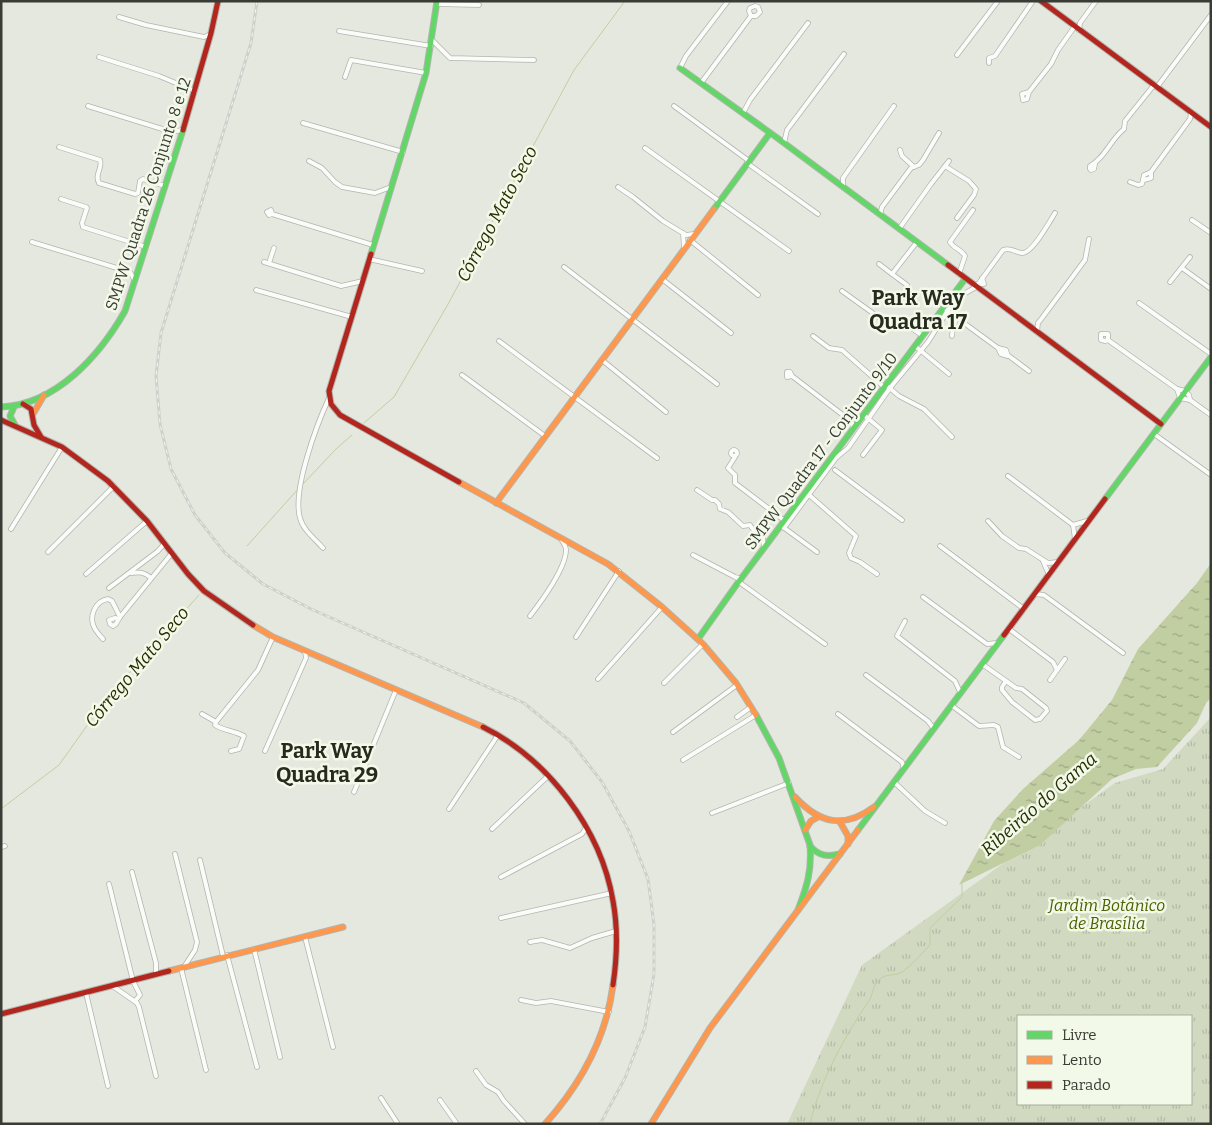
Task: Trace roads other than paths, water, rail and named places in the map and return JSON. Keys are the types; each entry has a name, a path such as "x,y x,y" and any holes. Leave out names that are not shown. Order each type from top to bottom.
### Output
{"street":[{"name":"SMPW Quadra 26 Conjunto 8 e 12","path":"24,404 81,370 98,353 125,311 195,91 218,1"},
{"path":"728,1 686,56 680,68 776,137 965,279 977,285 1160,424"},
{"path":"957,55 998,1"},
{"path":"995,56 1033,1"},
{"path":"1041,1 1156,86 1192,116 1208,122 1211,127"},
{"path":"1029,92 1051,64 1058,50 1096,1"},
{"path":"479,5 437,3 426,73 329,391 331,404 340,415 619,571 703,644 738,685 779,758 793,794 810,845 810,873 807,889 798,910"},
{"path":"1095,164 1117,135 1124,130 1126,121 1156,86 1211,15"},
{"path":"701,83 751,16"},
{"path":"119,17 146,25 204,37 211,34"},
{"path":"742,113 808,23"},
{"path":"339,31 431,43 450,58 534,60"},
{"path":"204,37 208,44"},
{"path":"776,137 787,130 844,54"},
{"path":"99,57 159,76 195,91"},
{"path":"345,77 351,60 426,73"},
{"path":"88,106 172,132 182,130"},
{"path":"674,106 818,214"},
{"path":"843,188 843,178 894,106"},
{"path":"1130,182 1142,184 1144,175 1151,172 1192,116"},
{"path":"303,123 403,152"},
{"path":"784,143 787,130"},
{"path":"172,132 179,141"},
{"path":"496,503 770,133"},
{"path":"878,213 914,167 923,160 939,133"},
{"path":"59,147 100,160 101,164 97,178 99,183 135,194 138,193 142,179 165,186"},
{"path":"645,148 789,251"},
{"path":"900,150 902,156 914,167"},
{"path":"310,161 322,168 342,187 375,193 392,187"},
{"path":"900,229 949,161"},
{"path":"945,166 976,189 974,195 957,218"},
{"path":"834,181 843,178"},
{"path":"618,186 659,219 690,236 694,234"},
{"path":"61,198 87,208 82,223 83,227 146,248"},
{"path":"959,274 965,256 961,250 951,245 950,240 973,210"},
{"path":"887,387 928,342 945,309 955,299 977,285 984,284 982,278 1003,250 1012,249 1027,253 1055,213"},
{"path":"272,214 373,245"},
{"path":"1192,220 1211,233"},
{"path":"683,233 684,248"},
{"path":"1037,332 1038,323 1085,260 1089,239"},
{"path":"690,240 758,295"},
{"path":"32,242 130,272 135,280"},
{"path":"892,274 917,242"},
{"path":"274,248 266,263 341,286 363,281"},
{"path":"1170,282 1190,257"},
{"path":"369,259 422,271"},
{"path":"879,264 907,285"},
{"path":"130,272 139,267"},
{"path":"564,267 718,384"},
{"path":"1182,268 1211,289"},
{"path":"662,279 731,333"},
{"name":"SMPW Quadra 17 - Conjunto 9/10","path":"698,639 738,580 807,494 818,476 836,456 860,421 866,417 915,346 945,309 965,279"},
{"path":"256,290 352,317"},
{"path":"842,291 888,322 907,325 923,336"},
{"path":"652,1123 704,1037 1211,356 1139,303"},
{"path":"945,309 998,348 1001,354 1008,356 1029,371"},
{"path":"625,312 629,319 628,325"},
{"path":"952,336 957,318"},
{"path":"1030,326 1038,323"},
{"path":"813,336 829,348 842,350 899,396 924,409 952,437"},
{"path":"1108,340 1177,390 1185,391 1190,400"},
{"path":"499,341 658,458"},
{"path":"915,346 949,374"},
{"path":"602,360 666,412"},
{"path":"462,375 545,436"},
{"path":"792,376 852,422 854,429"},
{"path":"1177,390 1180,398"},
{"name":"SMPW Quadra 26 Conjunto 8 e 12","path":"33,416 45,393"},
{"path":"323,548 307,532 300,518 298,504 304,469 329,398"},
{"path":"1180,398 1190,400 1211,415"},
{"path":"1,407 14,407 24,404 31,409 42,438"},
{"path":"14,407 10,416 11,422 17,426 28,426 33,416"},
{"path":"784,521 824,474 836,456 848,448 866,417 882,430 863,455"},
{"path":"1,420 62,447 114,486 147,521 204,591 247,622 273,637 444,709 498,735 523,752 568,798 599,854 612,893 616,931 615,977 609,1012 599,1046 575,1088 545,1124"},
{"path":"852,422 860,421"},
{"path":"1154,434 1211,476"},
{"path":"11,529 62,447"},
{"path":"835,470 836,456"},
{"path":"735,457 728,468 736,475 735,483 784,521 817,552"},
{"path":"818,476 835,470"},
{"path":"835,470 902,520"},
{"path":"1008,476 1073,525 1075,539"},
{"path":"48,552 114,486"},
{"path":"697,490 715,500 719,504 720,509 733,516 743,526 750,525 753,527 754,531 762,538 764,548"},
{"path":"807,494 856,536 849,554 851,558 878,574"},
{"path":"1073,525 1089,520"},
{"path":"86,574 147,521"},
{"path":"988,522 1019,548 1026,549 1048,563 1058,562"},
{"path":"762,538 773,536"},
{"path":"530,616 547,593 564,558 566,550 560,538"},
{"path":"109,588 158,551 164,544"},
{"path":"566,550 574,546"},
{"path":"940,546 1024,609"},
{"path":"102,639 92,623 96,606 104,600 112,601 119,618 172,553"},
{"path":"694,555 738,580 825,644"},
{"path":"1043,561 1049,575"},
{"path":"576,637 619,571"},
{"path":"130,573 145,573 151,578"},
{"path":"1040,586 1044,595 1123,653"},
{"path":"1035,594 1044,595"},
{"path":"923,597 987,644 998,643"},
{"path":"598,679 662,607"},
{"path":"905,621 897,636 955,681 960,692"},
{"path":"1009,629 1053,662 1057,670"},
{"path":"216,722 258,670 273,637"},
{"path":"664,683 703,644"},
{"path":"987,644 989,655"},
{"path":"265,751 306,658 305,651"},
{"path":"306,658 312,654"},
{"path":"1050,680 1064,661 1053,662"},
{"path":"982,664 1026,692 1046,708 1047,711 1040,719 1035,720 1012,702 1002,690 1006,681"},
{"path":"866,675 928,721 934,729"},
{"path":"955,681 968,683"},
{"path":"673,732 738,685"},
{"path":"354,792 396,690"},
{"path":"951,705 979,726 994,725 998,727 1003,747 1019,758"},
{"path":"737,717 751,707"},
{"path":"202,714 216,722 215,725 219,728 227,729 244,737 239,749 231,751"},
{"path":"838,714 902,762 909,762"},
{"path":"683,760 756,715"},
{"path":"928,721 938,722"},
{"path":"449,810 498,735"},
{"path":"902,762 904,769"},
{"path":"492,829 548,776"},
{"path":"894,782 925,811 945,823"},
{"path":"712,813 789,783"},
{"path":"793,794 804,807 818,817 840,822 855,819 880,801"},
{"path":"805,830 811,821 818,817"},
{"path":"840,822 848,836 847,845"},
{"path":"501,877 582,834 586,828"},
{"path":"582,834 589,835"},
{"path":"810,845 819,854 824,856 840,854"},
{"path":"175,854 197,942 195,950 182,967"},
{"path":"200,860 257,1067"},
{"path":"132,872 156,963 156,974"},
{"path":"109,884 133,981 140,995 135,1001"},
{"path":"501,918 612,893"},
{"path":"1,1014 343,927"},
{"path":"530,942 542,940 570,948 592,938 616,931"},
{"path":"305,937 333,1047"},
{"path":"254,949 280,1057"},
{"path":"182,967 206,1070"},
{"path":"114,986 135,1001 139,1007 156,1076"},
{"path":"86,993 108,1086"},
{"path":"521,1000 536,1003 551,1001 609,1012"},
{"path":"476,1071 486,1085 498,1092 525,1124"},
{"path":"381,1098 398,1124"},
{"path":"440,1100 457,1124"}],"water":[{"path":"1211,563 1211,698 1206,703 1197,723 1157,767 1136,769 1112,779 1040,845 959,885 994,821 1023,789 1079,740 1112,700 1138,649 1197,583"}],"waterway":[{"name":"Córrego Mato Seco","path":"364,423 394,397 447,306 574,70 625,1"},
{"name":"Córrego Mato Seco","path":"302,485 352,435"},
{"name":"Córrego Mato Seco","path":"247,546 299,488"},
{"name":"Córrego Mato Seco","path":"1,809 59,765 106,699 199,595"},
{"name":"Ribeirão do Gama","path":"810,1124 820,1091 834,1059 870,999 876,983 884,976 902,972 930,945 930,928 962,897 962,884"}],"railway":[{"path":"257,1 251,43 161,333 156,376 160,424 171,469 195,515 225,553 263,584 311,609 524,703 570,741 602,782 629,831 648,879 654,925 654,974 645,1027 625,1078 600,1124"}],"district":[{"name":"Park Way Quadra 17","path":"918,310"},
{"name":"Park Way Quadra 29","path":"327,763"}],"park label":[{"name":"Jardim Botânico de Brasília","path":"1107,914"}]}
